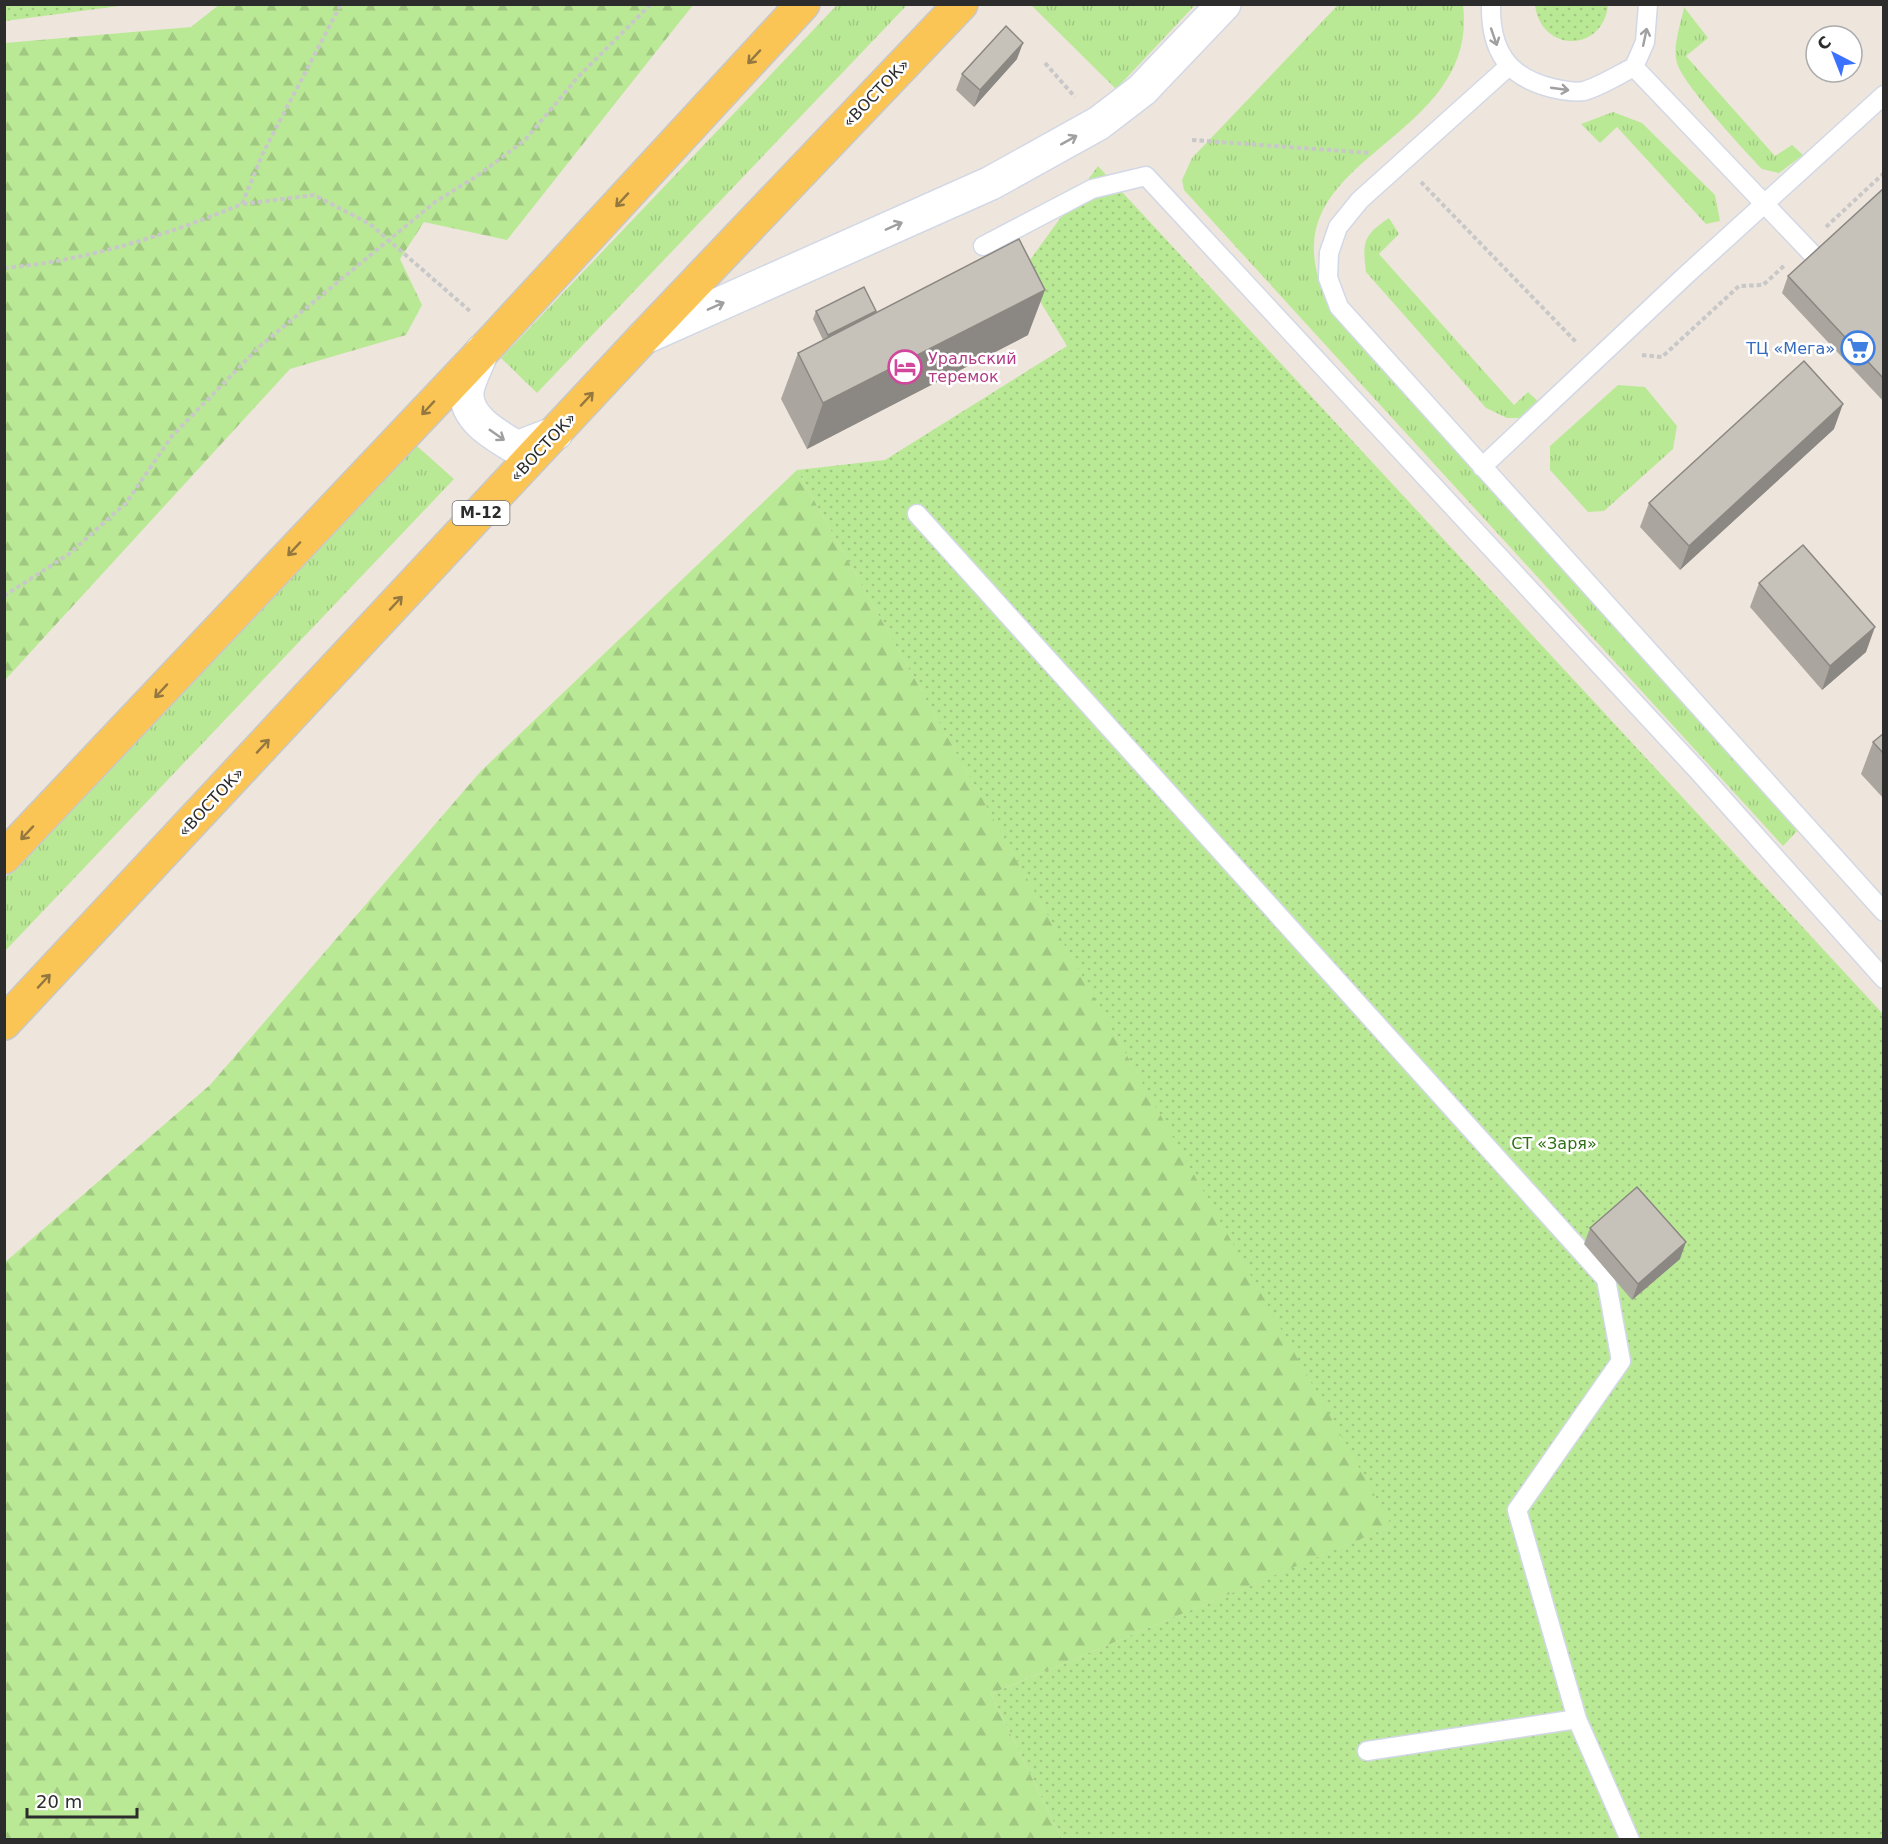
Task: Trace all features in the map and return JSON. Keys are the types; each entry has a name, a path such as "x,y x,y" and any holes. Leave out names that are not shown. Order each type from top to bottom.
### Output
{"main road":[{"name":"«ВОСТОК»","path":"4,1023 644,338 961,4"},
{"path":"4,857 490,343 797,8"}],"street":[{"path":"644,338 991,183 1099,123 1142,90 1224,4"},
{"path":"490,343 467,392 474,417 495,435 518,448 556,433"}],"lane":[{"path":"1491,4 1490,26 1497,46 1509,66 1530,83 1560,90 1583,91 1634,67 1645,42 1648,4"},
{"path":"1509,66 1398,164 1360,200 1338,227 1329,253 1328,278 1339,307 1884,912"},
{"path":"1634,67 1804,248 1818,260"},
{"path":"1482,467 1884,95"},
{"path":"983,246 1092,189 1146,176 1698,771 1884,979"},
{"path":"917,514 1606,1279 1621,1361 1517,1510 1577,1719 1630,1839"},
{"path":"1367,1750 1577,1719"}],"path":[{"path":"242,204 263,153 341,4"},
{"path":"4,596 69,554 126,503 172,436 260,346 435,202 477,176 525,140 578,77 651,4"},
{"path":"1045,63 1069,90"},
{"path":"1192,140 1370,153 1398,164 1424,185 1577,343 1605,352 1662,357 1739,286 1763,285 1884,173"},
{"path":"4,268 52,264 185,227 242,204 314,195 370,224 390,241 490,343"}],"green space":[{"path":"5,4 127,4 127,5 5,21"},
{"path":"220,4 693,5 507,240 424,222 400,259 422,305 406,335 290,369 5,680 5,43 191,27"},
{"path":"837,5 907,5 537,393 501,358"},
{"path":"1031,5 1195,5 1116,89"},
{"path":"1338,5 1463,5 1461,46 1446,80 1423,109 1341,185 1322,213 1314,245 1314,259 1325,299 1800,828 1783,846 1184,190 1182,180 1192,158"},
{"path":"1535,5 1608,5 1604,21 1595,32 1584,39 1572,41 1559,39 1548,32 1540,21"},
{"path":"1684,7 1708,38 1686,56 1775,156 1792,145 1803,155 1779,173 1762,169 1681,73 1677,63 1676,49"},
{"path":"1613,112 1642,123 1715,195 1720,221 1706,224 1617,127 1600,143 1581,124"},
{"name":"СТ «Заря»","path":"1098,166 1883,1014 1883,1839 1062,1839 991,1694 1392,1526 797,470 885,460 1067,346 1022,271"},
{"path":"1389,218 1399,234 1379,254 1514,405 1528,392 1540,403 1523,418 1507,418 1486,408 1366,272 1364,253 1367,240 1374,229"},
{"path":"1618,385 1645,387 1677,426 1673,449 1604,511 1588,512 1550,470 1550,446"},
{"path":"417,446 454,479 5,951 4,879"},
{"path":"797,470 1393,1526 991,1694 1062,1839 5,1839 4,1263 210,1085 481,771"}],"building":[{"path":"1006,26 1023,43 980,90 962,74"},
{"name":"ТЦ «Мега»","path":"1884,188 1884,379 1788,276"},
{"path":"1019,239 1045,290 823,403 798,353"},
{"path":"864,287 876,311 828,335 816,311"},
{"path":"1804,361 1843,404 1689,546 1649,503"},
{"path":"1803,545 1875,627 1830,666 1759,583"},
{"path":"1884,733 1884,754 1873,742"},
{"path":"1637,1187 1686,1242 1638,1284 1590,1228"}],"place":[{"name":"ТЦ «Мега»","path":"1858,348"},
{"name":"Уральский теремок","path":"905,367"}]}
